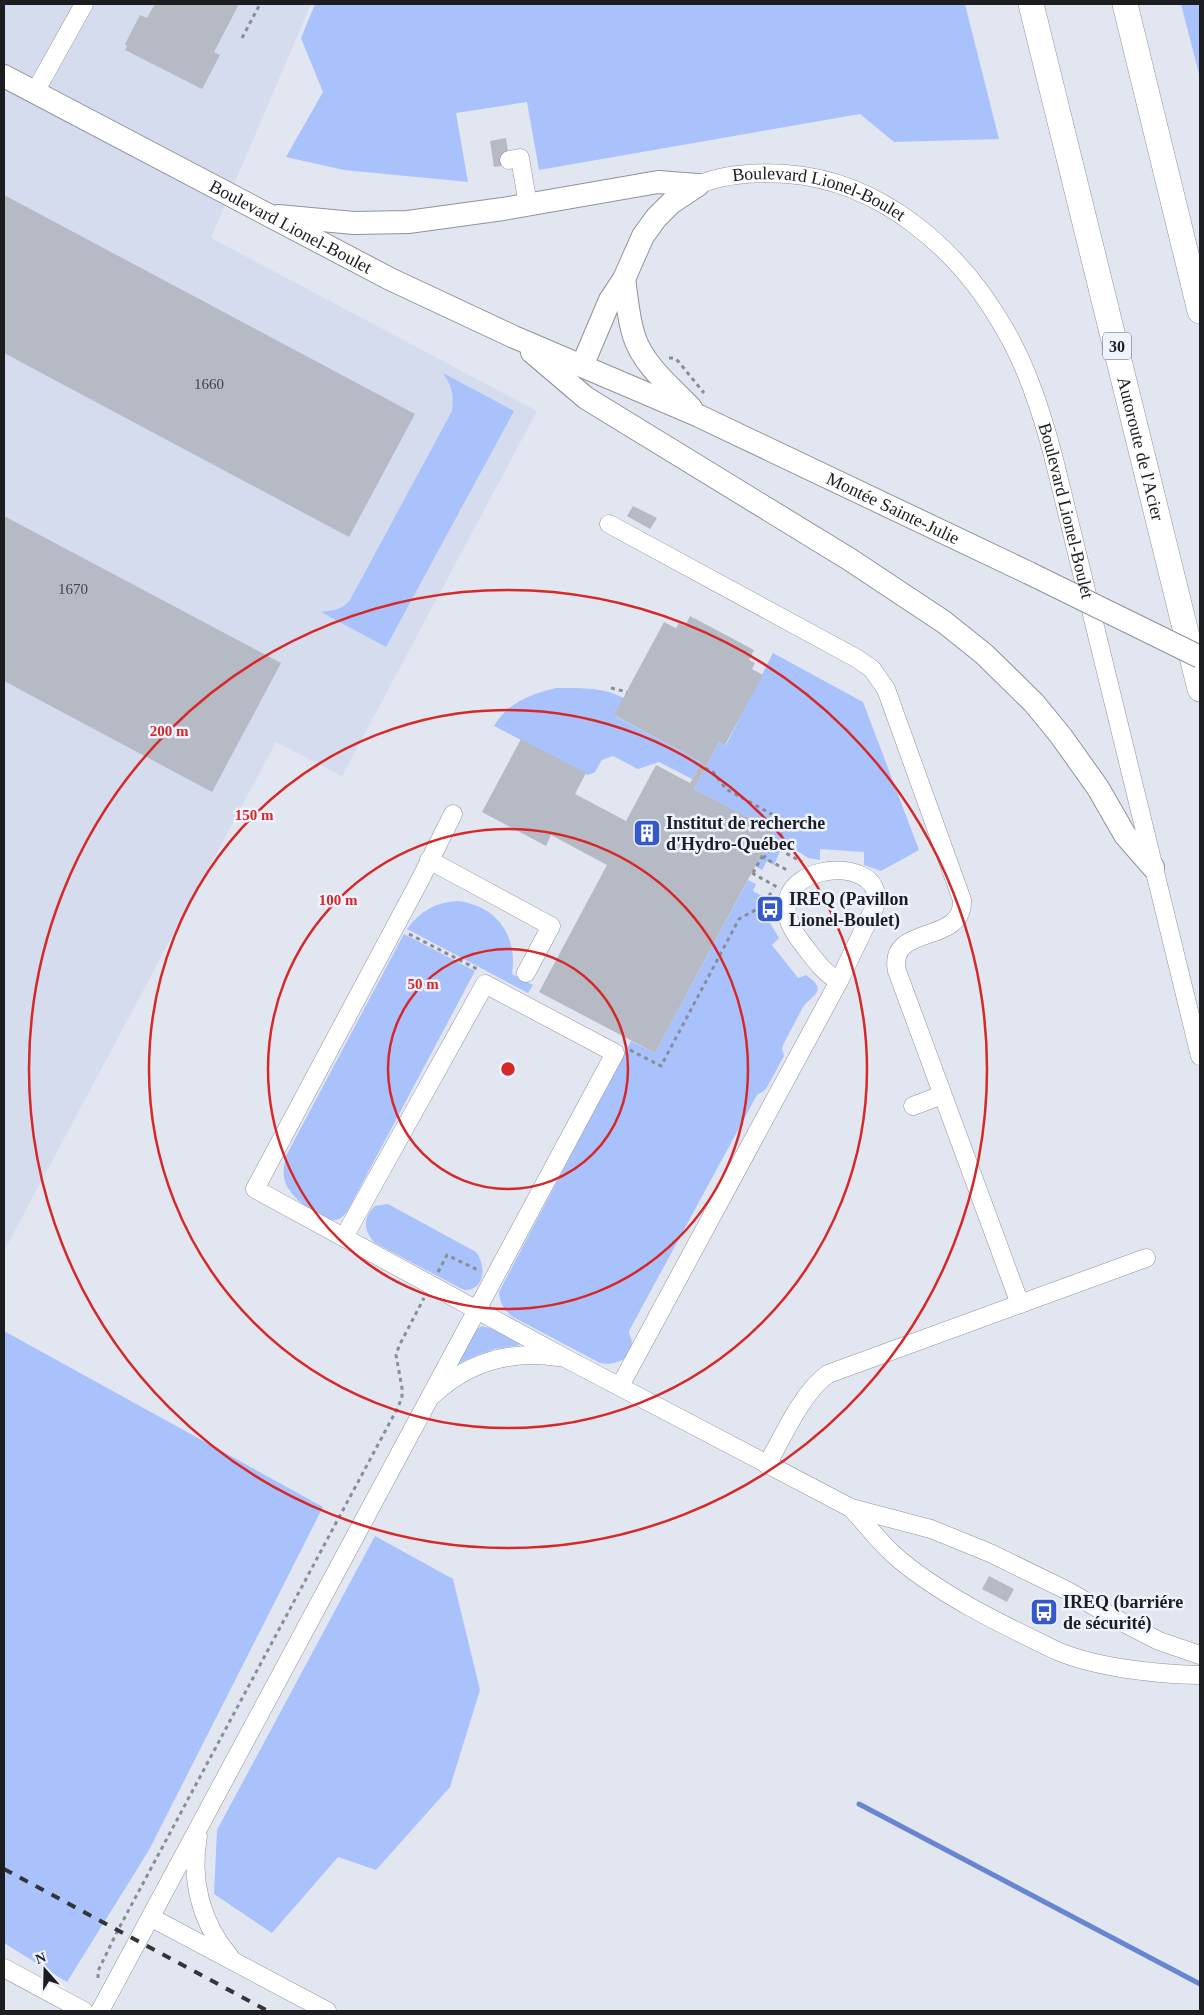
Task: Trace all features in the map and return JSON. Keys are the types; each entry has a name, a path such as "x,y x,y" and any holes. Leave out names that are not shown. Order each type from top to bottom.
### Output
{"highway":[{"name":"Autoroute de l'Acier","path":"1031,4 1200,689"},
{"path":"1125,4 1200,310"}],"main road":[{"name":"Boulevard Lionel-Boulet","path":"4,76 390,278 514,337 582,366"},
{"path":"269,216 379,224 443,218 658,182 698,185"},
{"path":"582,366 610,300 624,279 638,245 653,222 670,203 698,185"},
{"path":"624,279 632,328 641,353 650,365 703,406"},
{"path":"514,337 586,398 849,559 937,617 984,654 1019,687 1048,720 1094,782 1125,835 1153,867"},
{"name":"Montée Sainte-Julie","path":"582,366 703,406 1029,574 1200,656"}],"street":[{"path":"35,92 84,4"},
{"path":"516,155 528,205"},
{"name":"Boulevard Lionel-Boulet","path":"698,185 728,176 780,174 818,178 856,190 892,208 925,232 959,267 994,312 1020,360 1044,422 1200,1056"},
{"path":"609,524 856,658 872,670 883,682 962,900 962,910 954,922 946,928 908,942 901,948 896,961 897,970 1020,1304"},
{"path":"453,814 412,896 255,1190 476,1308 565,1358 851,1508 931,1529 990,1553 1066,1590 1159,1641 1200,1655"},
{"path":"429,860 551,926 526,973"},
{"path":"620,1386 840,981 875,906 877,898 871,883 865,877 853,872 822,872 804,878 797,884 787,904 787,914 794,933 814,959 826,972 840,981"},
{"path":"100,2011 152,1918 476,1308 615,1053 485,984 344,1238"},
{"path":"913,1106 942,1096"},
{"path":"767,1465 808,1393 828,1374 1146,1258"},
{"path":"427,1401 453,1379 480,1364 497,1358 528,1354 565,1358"},
{"path":"851,1508 893,1554 957,1599 1057,1651 1072,1657 1105,1664 1168,1674 1200,1675"},
{"path":"200,1825 195,1862 198,1896 212,1932 235,1963"},
{"path":"152,1918 326,2011"},
{"path":"4,1968 84,2011"}],"path":[{"path":"242,38 260,4"},
{"path":"666,359 674,358 703,406"},
{"path":"611,688 627,692"},
{"path":"705,768 714,772 726,789 775,816 784,844 782,851 802,862"},
{"path":"626,1048 661,1066 738,919 764,905 775,886 752,873 771,840 773,841 764,858 789,871"},
{"path":"404,931 481,971"},
{"path":"436,1275 447,1255 483,1272"},
{"path":"97,1983 98,1971 118,1930 402,1398 396,1355 426,1295"}],"shaded area":[{"path":"4,4 311,4 211,238 537,411 342,776 276,742 4,1251"},
{"path":"315,4 965,4 999,139 894,142 860,114 539,170 527,102 456,113 468,182 344,170 286,157 323,92 301,38"},
{"path":"1181,4 1200,4 1200,78"},
{"path":"443,373 514,411 386,647 321,612 341,607 350,600 452,411 452,391"},
{"path":"773,653 863,702 919,850 881,871 864,865 864,852 820,849 820,860 808,858 790,846 781,849 774,865 767,861 762,870 755,866 773,831 694,789 719,742 726,745"},
{"path":"556,688 599,690 624,698 615,716 701,762 692,779 659,762 638,769 613,756 602,760 595,772 588,775 494,726 499,718 513,705 538,693"},
{"path":"748,880 756,884 753,891 766,898 763,908 769,912 770,923 779,938 772,945 798,978 806,975 813,980 818,989 803,1007 783,1045 784,1056 765,1090 757,1095 629,1331 632,1343 629,1354 625,1358 611,1364 600,1363 513,1317 503,1306 499,1292 631,1041 655,1053"},
{"path":"458,901 484,909 502,925 512,947 512,974 533,985 528,993 407,929 423,912 443,903"},
{"path":"404,934 475,971 347,1212 341,1218 328,1219 321,1217 306,1207 289,1189 284,1174 286,1156"},
{"path":"388,1204 476,1252 482,1270 482,1276 477,1286 464,1290 375,1243 368,1234 366,1224 368,1215 375,1206"},
{"path":"482,1326 493,1329 518,1342 520,1345 495,1349 458,1364 457,1362 475,1330"},
{"path":"4,1331 323,1507 149,1850 67,1982 4,1943"},
{"path":"375,1536 453,1579 480,1690 450,1787 376,1870 338,1857 272,1933 214,1894 217,1830"}],"building":[{"path":"155,4 239,4 214,52 220,55 202,89 125,50 127,46 125,44 140,15 147,18"},
{"path":"506,138 510,165 494,167 490,141"},
{"path":"4,195 415,414 349,537 4,353"},
{"path":"633,506 657,518 650,529 627,516"},
{"path":"4,516 281,663 212,792 4,681"},
{"name":"Institut de recherche d'Hydro-Québec","path":"690,616 754,650 749,660 755,663 752,669 763,675 725,745 719,742 694,789 774,831 655,1053 539,992 607,865 551,835 546,846 482,812 521,739 586,773 575,794 626,821 656,765 690,783 701,762 614,715 664,622 676,628 679,623 685,626"},
{"path":"989,1576 1014,1589 1007,1602 982,1589"}],"waterway":[{"path":"859,1804 1200,1984"}],"railway":[{"path":"4,1869 268,2011"}],"place":[{"name":"Institut de recherche d'Hydro-Québec","path":"647,833"},
{"name":"IREQ (Pavillon Lionel-Boulet)","path":"770,909"},
{"name":"IREQ (barriére de sécurité)","path":"1044,1612"}]}
